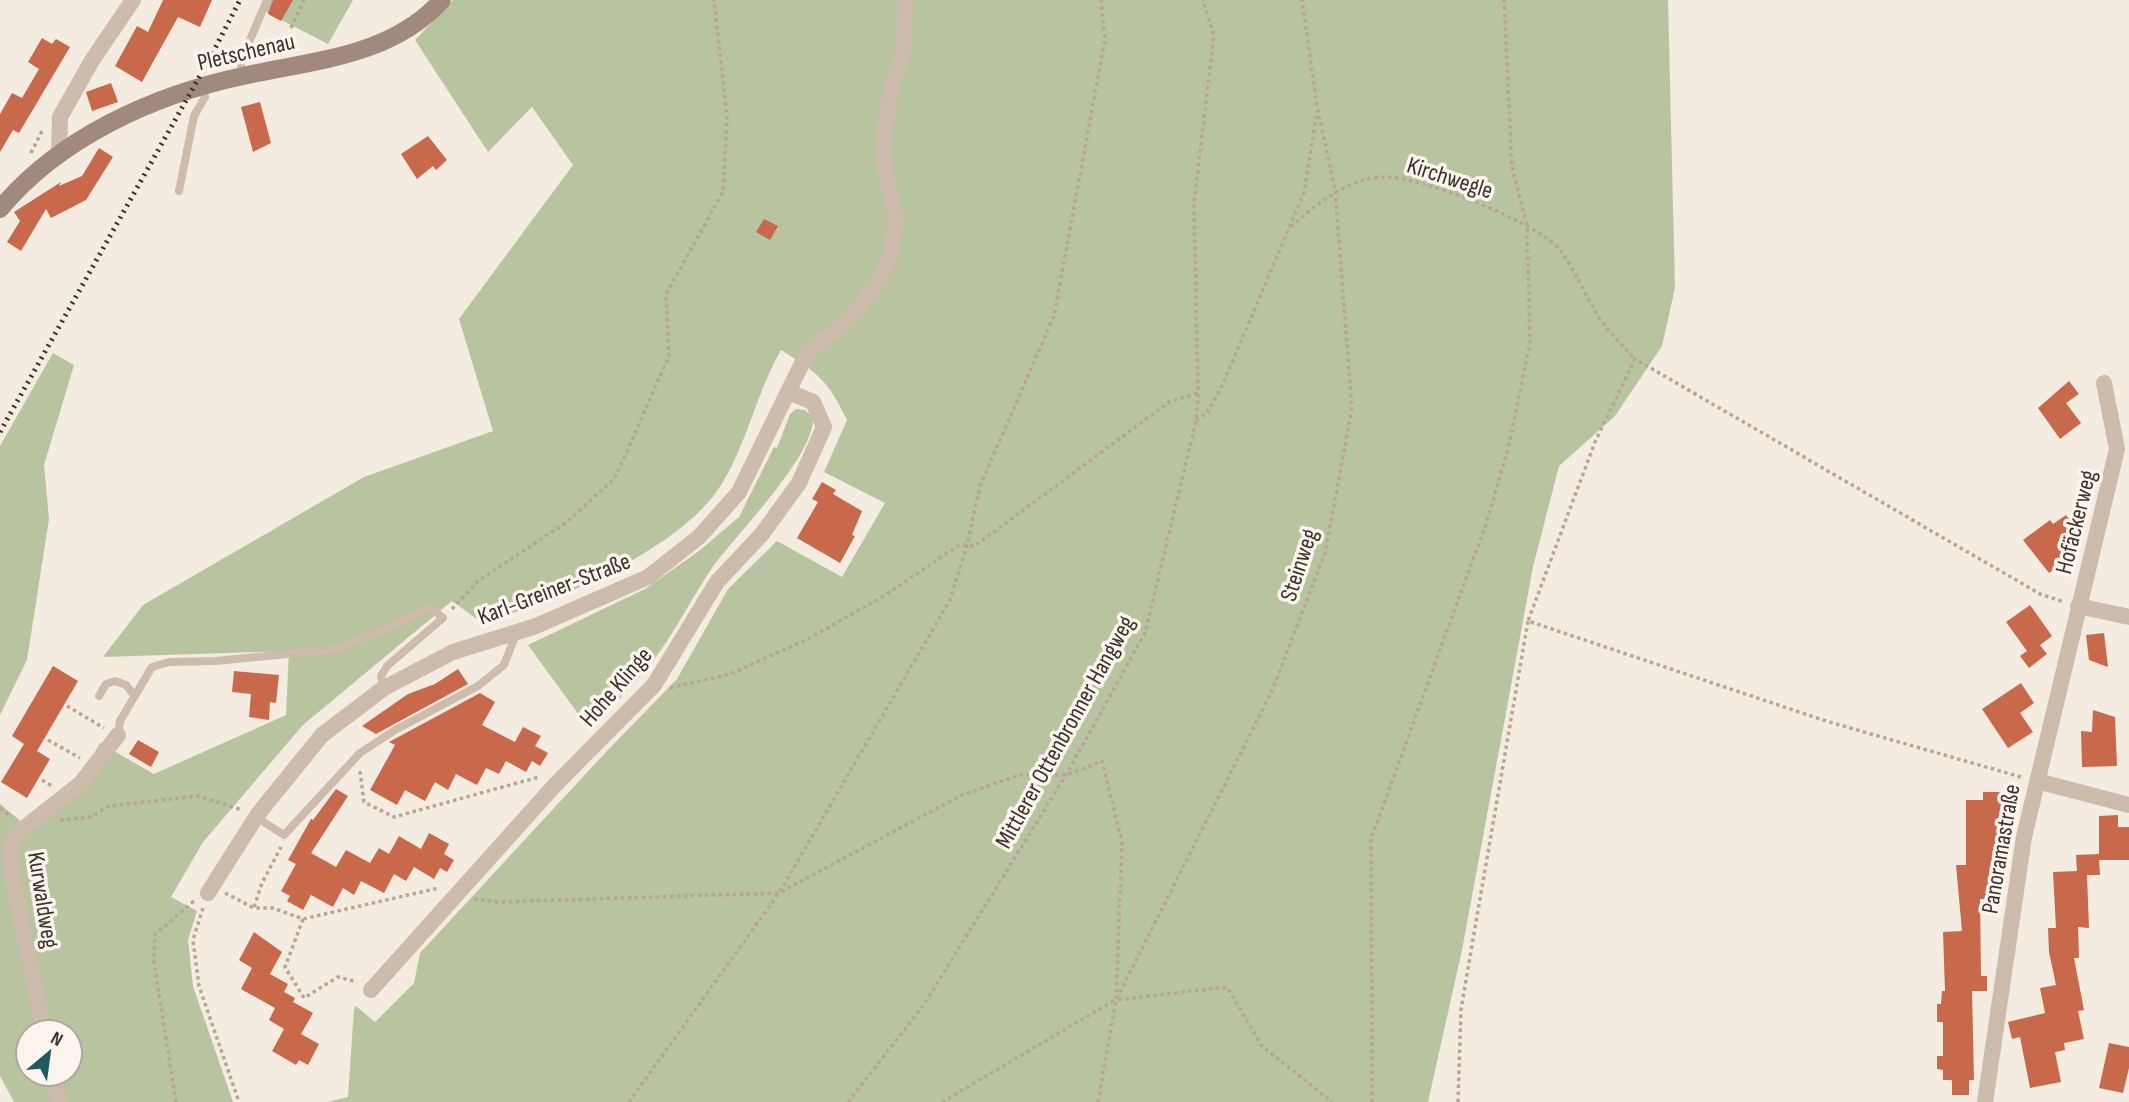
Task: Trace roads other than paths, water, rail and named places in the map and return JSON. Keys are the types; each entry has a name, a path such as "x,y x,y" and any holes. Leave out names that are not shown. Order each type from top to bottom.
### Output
{"main road":[{"name":"Pletschenau","path":"0,209 23,182 59,153 104,126 203,87 378,45 396,38 426,17 442,0"}],"street":[{"path":"59,153 60,117 91,62 133,0"},
{"name":"Karl-Greiner-Straße","path":"215,892 257,816 321,735 384,688 453,652 517,631 648,577 699,537 739,492 807,353 848,320 878,283 891,254 896,219 884,165 884,135 890,94 903,51 906,0"},
{"name":"Hofäckerweg","path":"2078,606 2123,449 2104,383"},
{"name":"Hohe Klinge","path":"371,990 555,785 654,685 717,582 762,534 799,483 816,451 824,427 813,402 789,392"},
{"path":"2078,606 2129,617"},
{"name":"Panoramastraße","path":"1985,1102 2024,837 2078,606"},
{"name":"Kurwaldweg","path":"41,1018 10,866 10,845 18,833 81,783 118,735"},
{"path":"2037,781 2129,805"}],"lane":[{"path":"241,76 241,61 267,0"},
{"path":"179,191 194,117 205,97 203,87"},
{"path":"118,735 120,721 152,667 169,662 215,661 339,649 431,608 443,618 387,666 381,676 384,688"},
{"path":"257,816 284,835 360,753 395,730 478,686 504,665 517,631"},
{"path":"99,696 106,684 114,681 127,685 135,696"}],"railway":[{"path":"0,432 240,0"}]}
